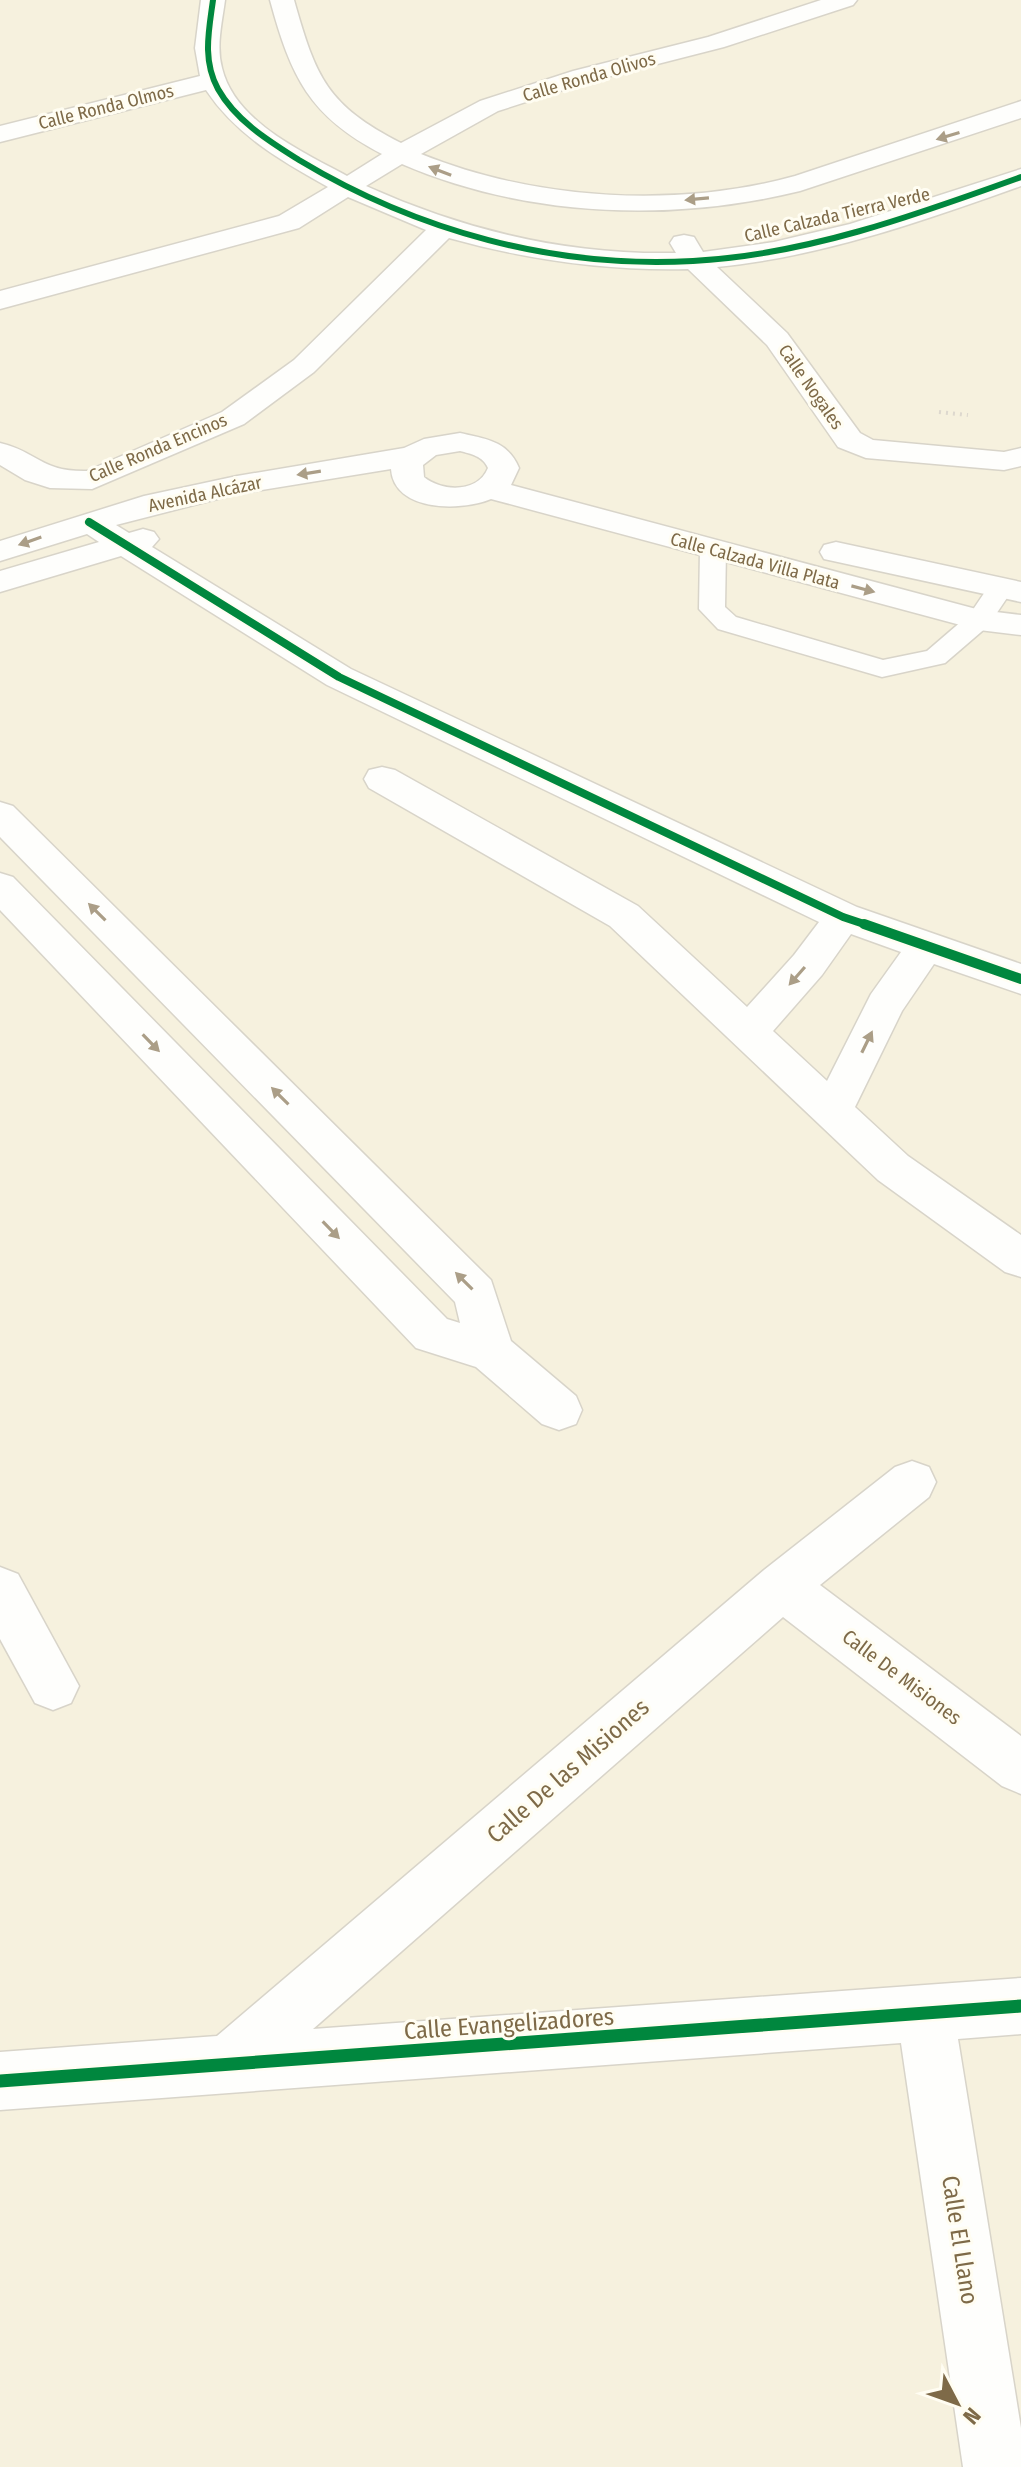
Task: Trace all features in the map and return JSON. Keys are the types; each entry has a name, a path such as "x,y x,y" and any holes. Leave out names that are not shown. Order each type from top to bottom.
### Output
{"street":[{"name":"Calle Calzada Tierra Verde","path":"213,0 207,50 213,80 231,110 267,140 347,189 442,229 536,252 649,262 695,261 781,249 935,209 1021,177"},
{"name":"Calle Calzada Tierra Verde","path":"282,0 301,66 317,93 345,121 399,155 462,180 552,197 659,202 750,194 973,128 1021,109"},
{"name":"Calle Ronda Olivos","path":"347,189 399,155 489,106 582,76 716,42 845,0"},
{"name":"Calle Ronda Olmos","path":"0,134 77,117 213,80"},
{"path":"0,300 289,222 347,189"},
{"name":"Calle Nogales","path":"659,202 695,261 777,339 849,440 866,449 1004,461 1021,457"},
{"name":"Calle Ronda Encinos","path":"0,452 36,473 61,481 92,480 233,418 304,366 442,229"},
{"path":"443,443 473,444 498,456 504,468 497,483 475,496 441,497 424,492 410,466 443,443"},
{"name":"Avenida Alcázar","path":"0,551 144,506 237,485 410,466"},
{"name":"Avenida Alcázar","path":"0,582 410,466"},
{"name":"Calle Calzada Villa Plata","path":"497,483 713,550 979,620 1021,625"},
{"name":"Calle Calzada Villa Plata","path":"497,483 1010,590"},
{"path":"89,522 339,677 843,917 1021,979"},
{"path":"382,779 624,916 893,1168 1021,1259"},
{"path":"0,815 475,1293 491,1352"},
{"path":"0,886 432,1334 491,1352 559,1410"},
{"path":"748,1032 808,965 843,917"},
{"path":"832,1112 885,1004 926,946"},
{"path":"105,995 155,970"},
{"name":"Calle De las Misiones","path":"228,2065 782,1586 912,1482"},
{"name":"Calle De Misiones","path":"782,1586 1021,1768"},
{"path":"0,1590 53,1686"},
{"name":"Calle Evangelizadores","path":"0,2081 1021,2006"},
{"name":"Calle El Llano","path":"925,2013 995,2467"}],"lane":[{"path":"713,550 712,609 727,623 882,669 936,657 1010,590"}],"path":[{"path":"938,412 968,415"}],"shaded area":[{"path":"0,0 1021,0 1021,2467 0,2467"}],"cycle path":[{"path":"213,0 207,42 210,69 217,88 242,119 275,144 354,190 399,211 494,242 593,259 643,262 733,257 859,230 1021,177"},
{"path":"89,522 339,677 843,917 1021,979"},
{"path":"0,2081 1021,2006"}]}
